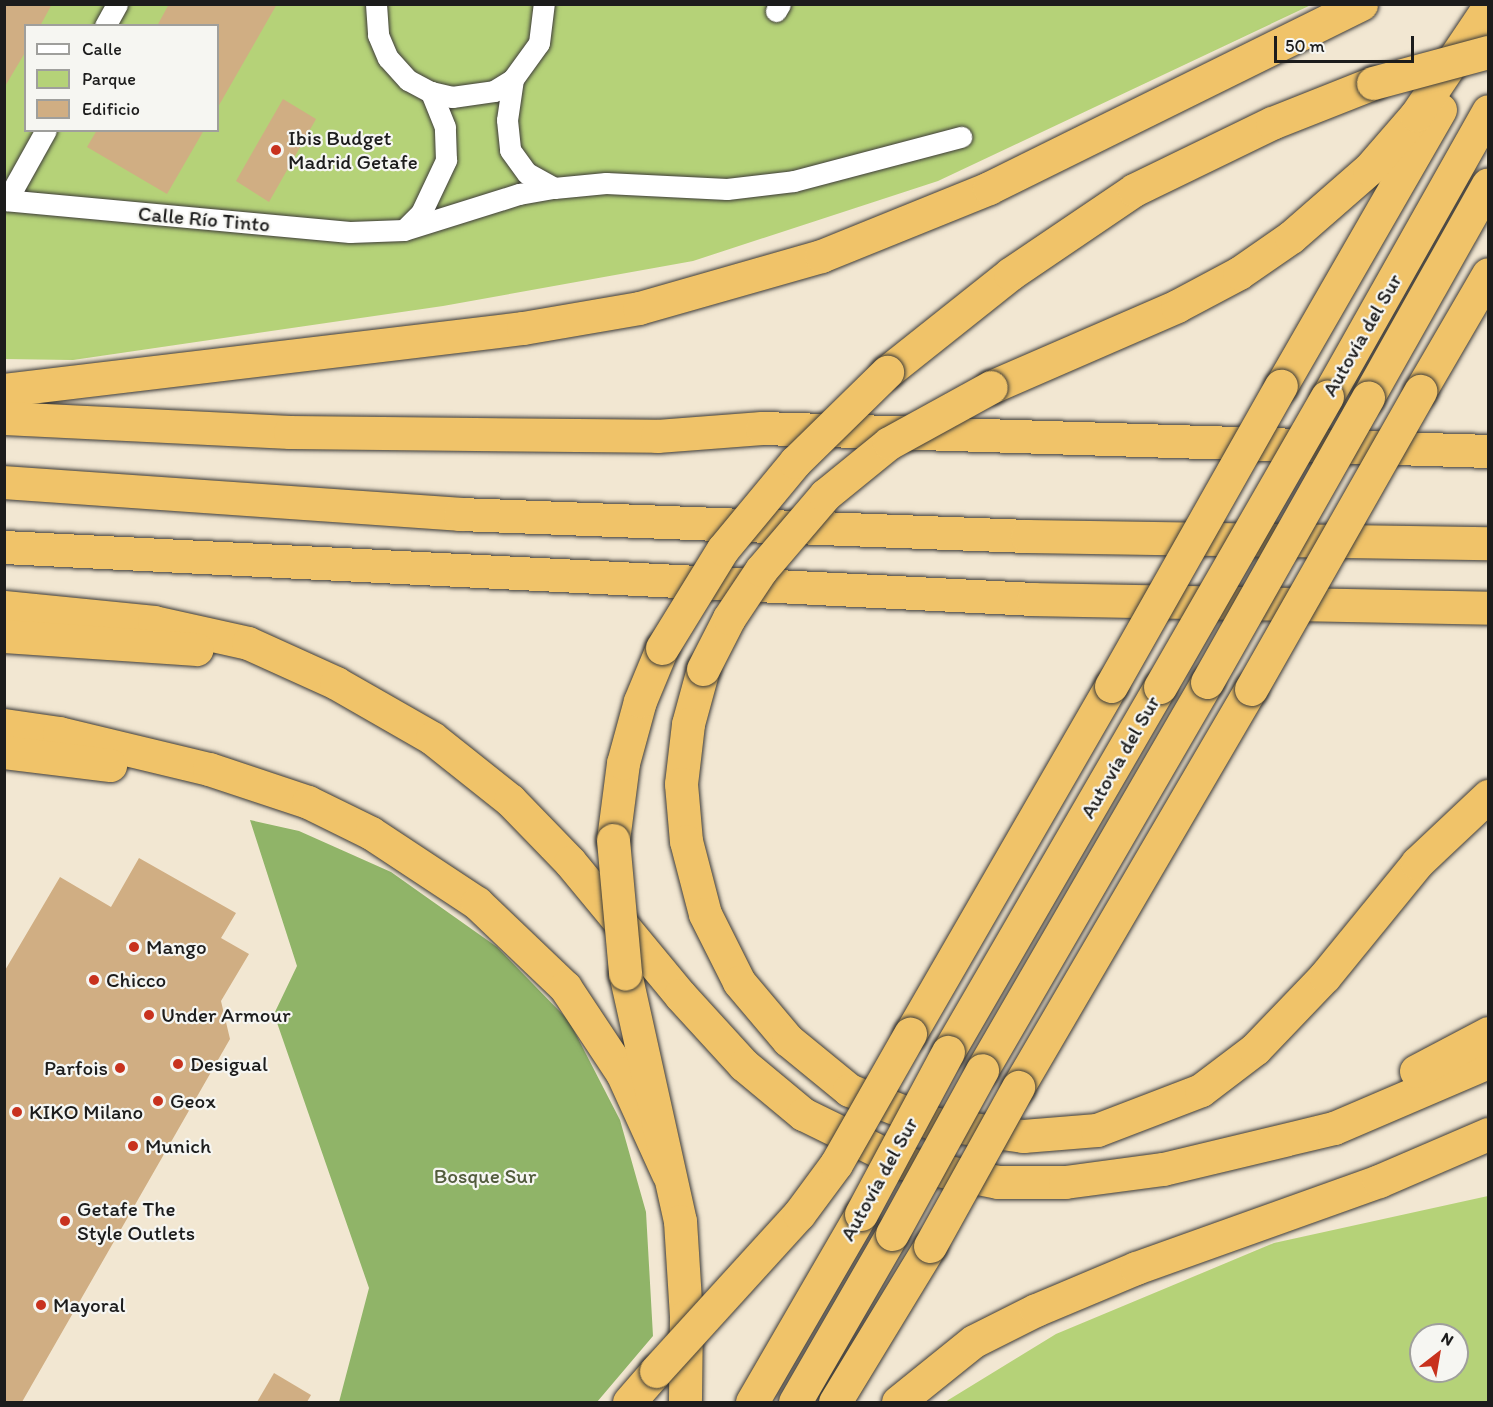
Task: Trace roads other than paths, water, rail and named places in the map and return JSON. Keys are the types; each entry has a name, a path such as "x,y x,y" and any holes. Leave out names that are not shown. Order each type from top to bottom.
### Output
{"highway":[{"path":"4,390 187,370 372,343 523,328 639,308 821,256 989,188 1172,101 1360,4"},
{"path":"1488,8 1416,115 1369,169 1291,237 1239,273 1177,306 991,387 889,443 825,495 761,570 729,618 703,669 688,724 681,784 686,841 705,914 739,982 788,1040 849,1090 932,1123 1023,1136 1097,1130 1201,1090 1255,1049 1325,976 1417,863 1488,796"},
{"path":"629,1402 799,1214 837,1164 1488,24"},
{"path":"685,1402 686,1316 680,1221 625,973 613,840 623,763 640,701 662,648 723,549 795,462 887,372 1010,274 1134,190 1272,123 1372,83 1488,52"},
{"name":"Autovía del Sur","path":"752,1402 861,1214 948,1052 1327,397 1488,111"},
{"name":"Autovía del Sur","path":"795,1402 892,1234 982,1070 1207,682 1488,184"},
{"path":"835,1402 930,1246 1018,1087 1251,688 1488,274"},
{"path":"1468,310 1488,283"},
{"path":"4,418 302,432 657,436 762,428 1488,452"},
{"path":"4,482 460,514 1027,536 1488,543"},
{"path":"4,547 1033,599 1488,608"},
{"path":"4,608 154,622 248,643 336,682 432,738 510,800 570,862 680,995 744,1065 803,1114 903,1164 998,1182 1065,1182 1163,1169 1334,1128 1488,1062"},
{"path":"4,636 216,651 336,682"},
{"path":"4,725 59,733 209,768 308,802 371,833 477,903 565,987 622,1073 668,1174"},
{"path":"4,752 103,763 202,785 371,833"},
{"path":"1163,1169 1326,1111 1430,1065 1488,1033"},
{"path":"898,1402 974,1341 1036,1310 1136,1268 1379,1181 1488,1134"}],"street":[{"path":"106,24 117,4"},
{"path":"544,4 539,43 513,80 507,120 510,150 527,173 554,188"},
{"path":"374,6 378,35 388,58 408,80 431,92 472,97 513,80"},
{"path":"404,230 422,213 446,160 445,127 431,92"},
{"path":"6,200 45,132"},
{"name":"Calle Río Tinto","path":"6,200 350,232 404,230 519,194 554,188 606,183 727,189 794,181 961,137"}],"place":[{"name":"Ibis Budget Madrid Getafe","path":"276,150"},
{"name":"Mango","path":"134,947"},
{"name":"Chicco","path":"94,980"},
{"name":"Under Armour","path":"149,1015"},
{"name":"Desigual","path":"178,1064"},
{"name":"Parfois","path":"120,1068"},
{"name":"Geox","path":"158,1101"},
{"name":"KIKO Milano","path":"17,1112"},
{"name":"Munich","path":"133,1146"},
{"name":"Getafe The Style Outlets","path":"65,1221"},
{"name":"Mayoral","path":"41,1305"}],"park label":[{"name":"Bosque Sur","path":"485,1176"}]}
